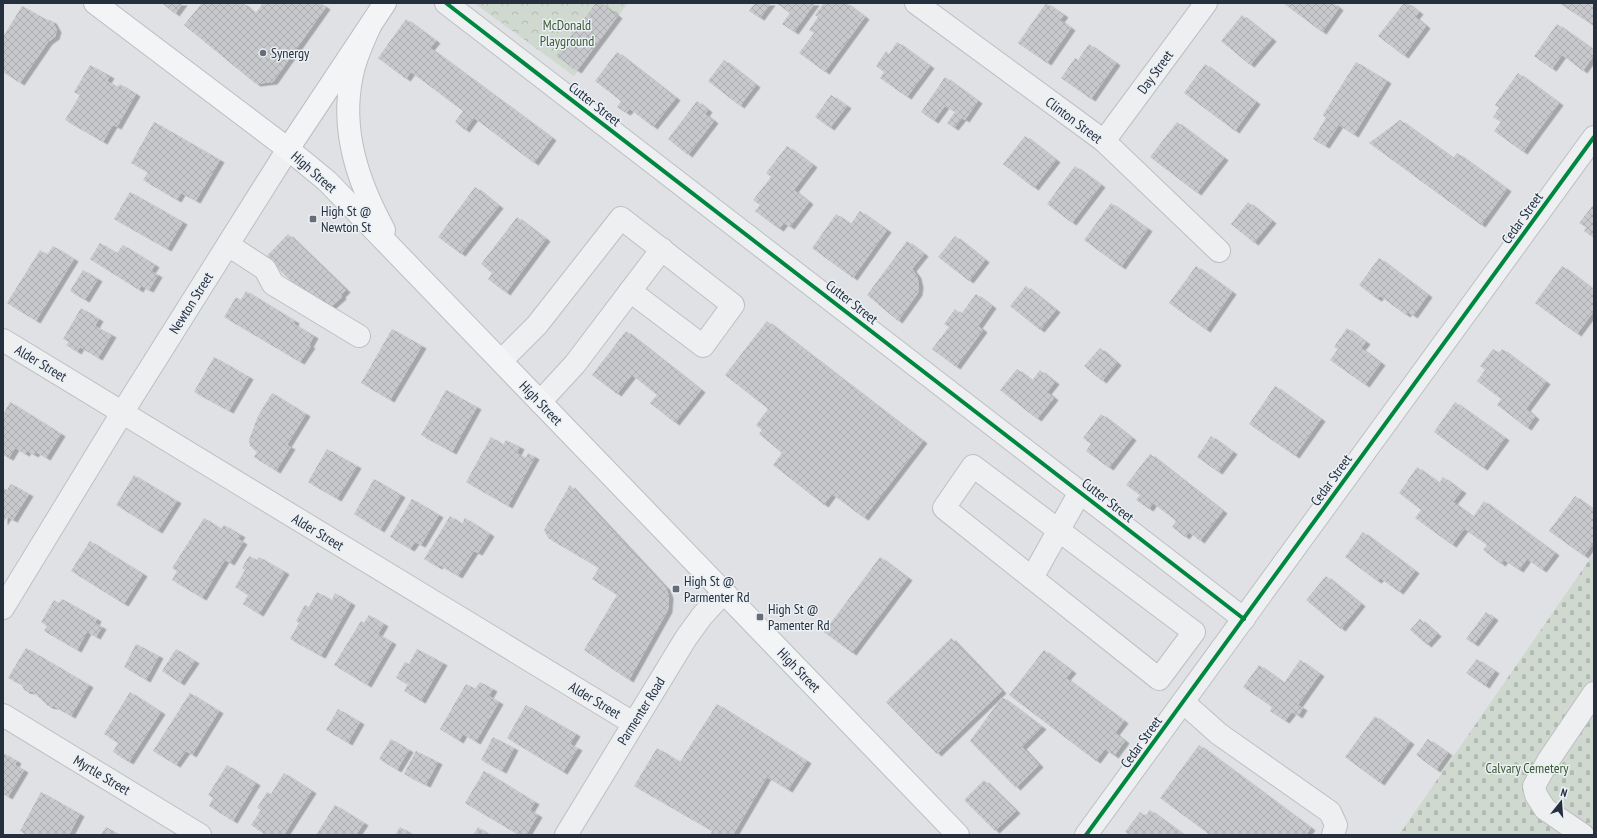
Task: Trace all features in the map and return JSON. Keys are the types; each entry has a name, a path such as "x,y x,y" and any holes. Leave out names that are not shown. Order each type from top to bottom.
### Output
{"main road":[{"name":"High Street","path":"95,3 327,181 958,835"},
{"name":"Newton Street","path":"288,150 385,3"},
{"path":"370,26 352,74 349,91 348,128 354,161 361,184 381,224 400,257"}],"street":[{"name":"Cutter Street","path":"446,3 1244,619"},
{"name":"Clinton Street","path":"916,3 1104,141 1219,251"},
{"name":"Day Street","path":"1104,141 1206,3"},
{"name":"Cedar Street","path":"1086,835 1594,137"},
{"name":"Newton Street","path":"3,608 122,413 288,150"},
{"path":"501,361 537,325 621,218 734,305 703,346 630,291"},
{"path":"228,245 265,269 273,284 359,336"},
{"path":"540,402 572,368 662,249"},
{"name":"Alder Street","path":"3,340 633,724"},
{"path":"973,466 1059,529 1194,632 1159,679 1032,578 944,508 973,466"},
{"path":"1032,578 1080,492"},
{"name":"Parmenter Road","path":"566,835 696,624 724,592"},
{"path":"1583,835 1545,809 1536,795 1534,786 1548,761 1594,693"},
{"path":"1183,702 1219,734 1330,812 1336,825 1333,835"},
{"name":"Myrtle Street","path":"3,715 200,835"}],"green space":[{"name":"McDonald Playground","path":"474,3 628,3 574,76"},
{"name":"Calvary Cemetery","path":"1594,553 1594,835 1399,835"}],"building":[{"path":"162,3 183,3 175,14"},
{"path":"202,3 243,3 255,14 263,3 320,3 326,7 273,82 256,84 184,25"},
{"path":"596,3 601,3 618,16 577,71 556,56"},
{"path":"755,3 771,3 760,18 749,11"},
{"path":"776,3 815,3 794,32 782,24 790,13"},
{"path":"824,3 846,3 865,17 825,72 799,53 814,33 809,30 818,17 815,15"},
{"path":"1046,3 1064,15 1060,20 1071,28 1047,63 1018,43"},
{"path":"1283,3 1333,3 1339,8 1322,32"},
{"path":"1404,3 1407,3 1419,12 1415,17 1426,26 1404,56 1378,36"},
{"path":"1559,3 1594,3 1594,26"},
{"path":"22,6 43,18 52,21 57,30 55,37 48,42 20,83 3,72 3,37"},
{"path":"1242,15 1272,39 1250,65 1221,41"},
{"path":"406,19 436,41 430,48 552,138 534,163 474,118 465,130 455,122 463,111 411,72 406,79 378,58"},
{"path":"1557,24 1594,50 1594,55 1583,71 1562,55 1552,69 1534,56"},
{"path":"897,42 930,66 907,97 880,78 884,72 876,66 886,51 889,54"},
{"path":"1089,44 1116,63 1091,99 1061,78 1075,58 1078,60"},
{"path":"617,52 676,98 653,127 630,109 626,113 617,107 621,101 595,81"},
{"path":"724,60 756,85 740,106 708,81"},
{"path":"1356,62 1387,81 1354,135 1339,125 1325,146 1313,139 1326,118 1323,115"},
{"path":"1205,64 1256,102 1235,131 1184,93"},
{"path":"90,65 110,76 107,81 118,87 120,84 136,94 117,127 113,125 103,142 65,120 80,95 74,92"},
{"path":"1518,73 1559,103 1523,152 1494,131 1501,122 1493,117 1499,108 1495,105"},
{"path":"945,77 978,101 965,120 962,118 954,128 947,123 955,112 945,106 934,121 921,112"},
{"path":"831,95 847,106 830,128 815,117"},
{"path":"697,101 708,110 705,114 714,121 688,155 668,139"},
{"path":"1400,120 1453,158 1457,153 1507,189 1481,225 1369,143"},
{"path":"154,122 220,160 196,201 181,193 177,200 143,180 148,172 131,163"},
{"path":"1177,122 1224,158 1197,193 1150,157"},
{"path":"1025,136 1056,160 1034,188 1003,164"},
{"path":"787,146 813,165 794,190 809,202 790,227 784,223 779,229 755,211 760,205 753,200 771,177 766,173"},
{"path":"1075,166 1101,185 1072,223 1047,204"},
{"path":"475,187 499,206 461,254 438,237"},
{"path":"130,192 183,222 167,249 114,219"},
{"path":"1248,202 1272,221 1254,243 1231,224"},
{"path":"1111,203 1148,229 1121,267 1084,240"},
{"path":"1594,204 1594,238 1584,231 1586,227 1579,223"},
{"path":"860,211 887,230 853,278 812,248 836,214 851,224"},
{"path":"517,217 546,239 506,293 488,279 492,273 481,264"},
{"path":"288,234 346,290 341,295 342,297 324,313 266,257"},
{"path":"955,236 985,260 969,281 938,257"},
{"path":"907,241 924,254 912,269 917,276 919,285 918,293 898,321 867,295"},
{"path":"100,243 117,253 123,245 155,265 151,271 158,275 149,290 141,286 139,290 90,259"},
{"path":"53,246 74,259 36,321 7,303 40,250 47,255"},
{"path":"1379,258 1428,295 1413,316 1408,312 1406,315 1380,296 1377,299 1359,285"},
{"path":"1196,266 1232,292 1206,330 1169,303"},
{"path":"1562,266 1594,290 1594,311 1577,334 1535,303"},
{"path":"83,270 98,279 85,300 70,291"},
{"path":"1026,286 1056,310 1040,330 1010,306"},
{"path":"246,291 295,321 294,324 314,336 309,345 311,346 300,362 224,317 236,297 241,300"},
{"path":"976,294 992,306 978,326 983,330 956,367 932,349 949,327 944,324 955,309 961,314"},
{"path":"81,308 99,319 95,326 112,335 98,358 80,347 77,352 66,345 69,342 63,339"},
{"path":"767,321 923,441 864,518 832,494 824,505 773,465 782,453 759,434 762,430 756,425 768,409 725,375"},
{"path":"1347,328 1366,342 1361,348 1381,363 1365,385 1330,360 1338,349 1334,347"},
{"path":"392,329 422,346 390,400 361,383"},
{"path":"626,331 701,390 675,423 650,403 657,395 632,375 617,394 592,375"},
{"path":"1100,348 1117,363 1102,381 1084,366"},
{"path":"1493,349 1499,353 1502,349 1546,382 1526,409 1535,417 1527,428 1497,405 1501,399 1477,381 1485,370 1480,366"},
{"path":"214,357 249,377 229,411 194,392"},
{"path":"1017,369 1032,381 1040,370 1055,382 1047,392 1054,398 1037,419 1000,390"},
{"path":"1275,386 1321,419 1295,456 1249,424"},
{"path":"446,390 477,407 452,452 421,435"},
{"path":"272,393 306,414 287,445 291,447 276,471 254,457 257,452 250,446 249,440 258,416"},
{"path":"10,402 61,434 46,458 36,452 34,455 27,451 25,454 15,448 9,458 3,455 3,415"},
{"path":"1455,402 1505,438 1483,468 1434,432"},
{"path":"1101,414 1132,438 1109,468 1086,451 1091,444 1083,438"},
{"path":"1211,436 1233,452 1218,472 1197,457"},
{"path":"491,437 503,445 506,440 520,447 517,453 526,458 528,453 535,457 508,506 466,482"},
{"path":"327,449 357,466 337,499 308,482"},
{"path":"1150,454 1223,511 1200,541 1189,532 1185,537 1172,527 1176,521 1153,503 1149,509 1136,500 1140,495 1126,485"},
{"path":"1417,467 1439,483 1443,477 1462,491 1453,502 1473,517 1484,501 1555,553 1542,570 1527,559 1519,570 1504,560 1501,564 1483,550 1487,545 1464,529 1452,545 1415,518 1421,510 1399,493"},
{"path":"134,475 177,501 158,531 116,505"},
{"path":"374,479 401,495 380,530 354,514"},
{"path":"11,484 29,494 13,520 7,517 3,523 3,488 7,490"},
{"path":"570,485 666,588 669,596 668,610 629,680 584,650 617,595 592,579 599,568 548,538 544,530"},
{"path":"1575,496 1594,510 1594,542 1584,556 1549,531"},
{"path":"412,499 439,515 421,545 415,542 410,549 390,537"},
{"path":"450,516 462,524 465,518 490,534 478,553 474,551 458,576 439,565 438,567 424,559"},
{"path":"204,518 221,529 224,525 241,535 238,539 243,542 230,563 225,560 202,598 172,580 177,571 172,568"},
{"path":"1363,532 1415,571 1399,592 1380,578 1377,581 1345,557"},
{"path":"90,541 143,574 124,604 71,571"},
{"path":"249,556 257,560 259,557 285,572 259,614 243,604 248,595 235,587 245,570 242,568"},
{"path":"880,557 908,578 852,653 824,632"},
{"path":"1326,576 1361,604 1341,629 1306,600"},
{"path":"317,592 332,600 335,593 351,603 321,656 290,639 299,623 296,621 305,605 309,607"},
{"path":"62,599 97,619 95,623 102,627 96,637 87,632 77,650 44,631 47,626 41,622 54,600 59,603"},
{"path":"1486,612 1494,618 1474,644 1466,639"},
{"path":"369,615 384,624 378,634 392,642 367,685 334,665 361,621 364,623"},
{"path":"1420,619 1437,634 1427,645 1410,630"},
{"path":"951,638 1002,691 937,754 886,702"},
{"path":"136,644 159,656 146,680 124,667"},
{"path":"26,648 89,685 71,716 55,707 48,706 33,692 25,691 21,684 8,678"},
{"path":"176,649 195,661 180,683 162,671"},
{"path":"417,649 443,663 421,701 404,691 408,684 396,678 405,662 409,664"},
{"path":"1044,650 1072,671 1066,678 1124,721 1115,733 1125,741 1114,756 1105,749 1096,761 1009,695"},
{"path":"1477,659 1495,671 1485,686 1466,673"},
{"path":"1300,660 1320,674 1298,705 1303,708 1298,716 1292,712 1285,721 1270,711 1272,707 1243,687 1259,665 1284,683"},
{"path":"480,682 493,689 489,696 499,702 476,742 463,734 459,741 440,729 466,684 475,689"},
{"path":"130,692 161,712 129,762 113,752 118,743 104,734"},
{"path":"190,693 219,711 192,755 186,751 176,765 153,751"},
{"path":"1002,697 1042,727 1022,747 1039,765 1016,788 970,741"},
{"path":"717,704 807,761 788,790 767,777 733,835 710,835 712,831 634,786 657,748 680,762"},
{"path":"526,705 576,734 570,744 578,748 563,772 507,738"},
{"path":"338,709 360,722 348,743 326,730"},
{"path":"1375,716 1410,742 1380,783 1345,757"},
{"path":"493,737 514,748 502,771 481,760"},
{"path":"391,739 409,750 397,770 379,759"},
{"path":"1428,739 1448,753 1436,770 1416,755"},
{"path":"1199,745 1311,828 1306,835 1210,835 1160,798"},
{"path":"416,751 438,762 426,785 404,774"},
{"path":"3,753 17,761 15,765 24,770 8,797 3,794"},
{"path":"227,765 256,783 233,821 209,806 213,798 208,795"},
{"path":"484,771 535,802 530,810 538,815 526,835 519,835 465,803"},
{"path":"284,773 312,791 284,835 262,835 263,833 251,825 261,810 257,808 267,792 271,794"},
{"path":"984,780 1016,811 995,831 964,800"},
{"path":"41,792 80,814 69,835 27,835 20,831"},
{"path":"335,805 364,823 356,835 316,835"},
{"path":"1150,810 1184,835 1130,835 1125,832 1140,812 1145,816"},
{"path":"106,827 120,835 101,835"},
{"path":"400,827 414,835 395,835"},
{"path":"478,827 490,835 473,835"}],"cycle path":[{"path":"446,3 1244,619"},
{"path":"1086,835 1594,137"}],"place":[{"name":"Synergy","path":"263,53"},
{"name":"High St @ Newton St","path":"313,219"},
{"name":"High St @ Parmenter Rd","path":"676,589"},
{"name":"High St @ Pamenter Rd","path":"760,617"}]}
